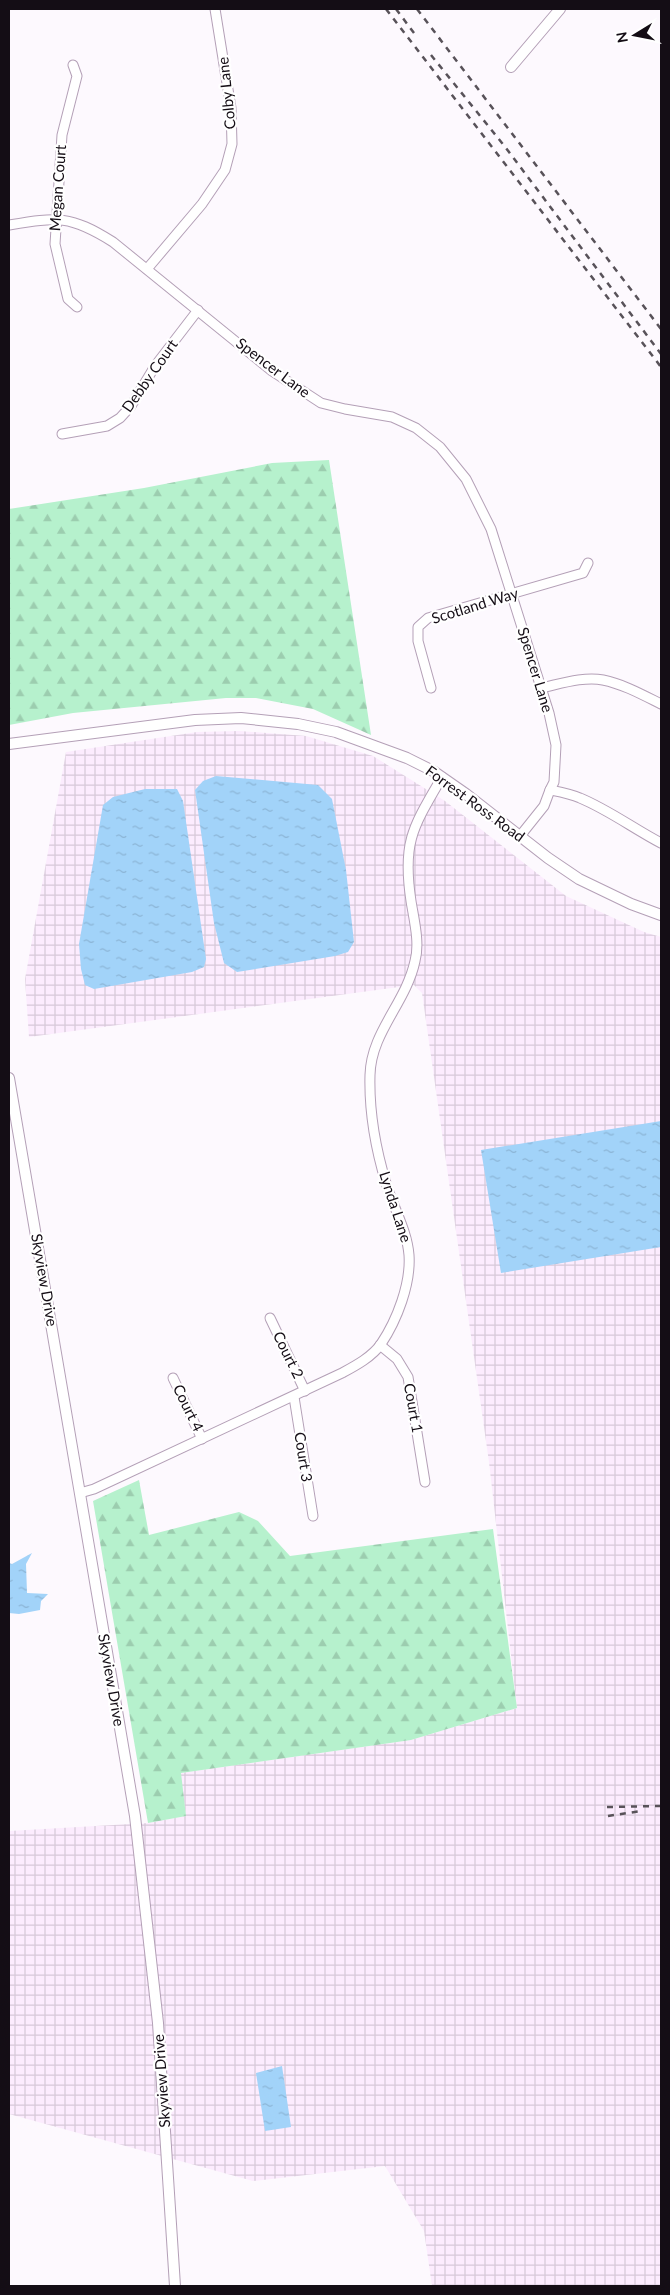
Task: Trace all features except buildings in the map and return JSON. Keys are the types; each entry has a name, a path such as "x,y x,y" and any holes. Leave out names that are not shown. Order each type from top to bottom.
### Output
{"street":[{"name":"Colby Lane","path":"148,269 202,204 225,170 232,144 231,108 215,9"},
{"path":"511,67 560,9"},
{"name":"Megan Court","path":"73,65 77,76 62,135 54,244 68,299 77,307"},
{"name":"Spencer Lane","path":"9,225 56,219 87,226 113,242 148,269 272,371 321,404 392,417 416,428 440,447 466,479 491,528 541,688 556,745 554,782 544,806 520,836"},
{"name":"Debby Court","path":"62,434 108,426 120,418 130,406 155,366 198,310"},
{"name":"Scotland Way","path":"431,688 418,642 418,627 428,618 583,572 588,563"},
{"path":"541,688 573,681 602,680 636,691 661,704"},
{"name":"Forrest Ross Road","path":"9,744 195,720 241,718 298,724 363,740 408,758 442,777 579,879 631,904 661,914"},
{"name":"Lynda Lane","path":"80,1493 94,1489 294,1397 356,1364 380,1345 394,1320 405,1288 409,1255 404,1233 388,1190 380,1159 370,1098 371,1061 381,1030 408,986 416,959 416,939 408,881 408,853 416,823 442,777"},
{"path":"550,790 578,796 661,843"},
{"name":"Skyview Drive","path":"9,1078 135,1816 158,2023 175,2286"},
{"name":"Court 2","path":"270,1318 305,1391"},
{"name":"Court 1","path":"380,1345 397,1359 408,1377 424,1482"},
{"name":"Court 4","path":"173,1378 202,1439"},
{"name":"Court 3","path":"294,1397 313,1516"}],"shaded area":[{"path":"239,731 306,736 373,756 445,801 566,896 644,932 661,937 661,2286 432,2286 424,2231 385,2166 253,2181 9,2114 9,1831 148,1823 186,1816 180,1773 411,1740 517,1708 489,1462 422,993 414,985 29,1037 25,979 66,752 197,732"}],"green space":[{"path":"329,460 371,735 313,709 256,698 226,698 73,713 9,725 9,509 144,488 272,463"},
{"path":"139,1480 149,1535 239,1512 258,1521 290,1556 493,1529 517,1708 411,1740 181,1773 186,1816 148,1823 93,1501"}],"water":[{"path":"216,776 318,785 332,799 346,870 354,942 348,952 335,956 237,972 224,963 214,923 195,790 203,781"},
{"path":"145,789 177,789 183,801 206,959 204,967 192,972 94,989 85,985 81,969 79,944 103,805 113,797"},
{"path":"661,1121 661,1247 501,1273 481,1150"},
{"path":"32,1553 26,1564 27,1593 48,1594 41,1601 40,1610 19,1614 9,1613 9,1563 12,1564"},
{"path":"282,2066 291,2127 265,2131 256,2073"}],"railway":[{"path":"386,9 661,367"},
{"path":"396,9 417,37"},
{"path":"417,9 661,329"},
{"path":"431,55 506,148 661,354"},
{"path":"607,1807 661,1806"},
{"path":"608,1816 641,1811"}]}
